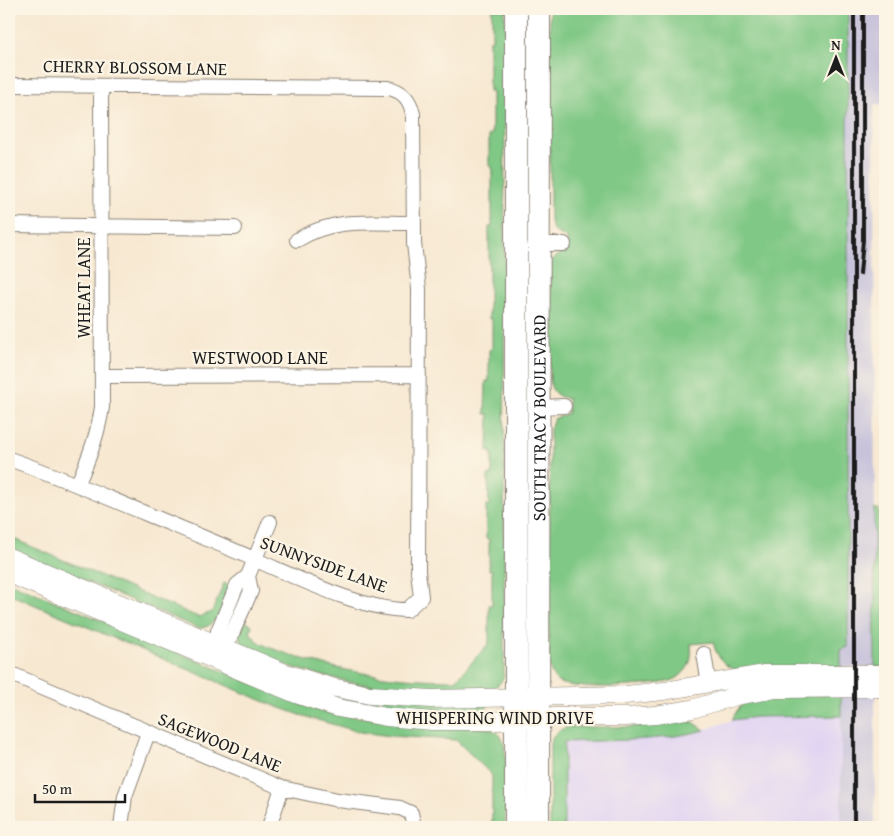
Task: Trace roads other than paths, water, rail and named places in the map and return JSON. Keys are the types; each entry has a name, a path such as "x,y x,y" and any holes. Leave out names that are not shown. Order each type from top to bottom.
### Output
{"main road":[{"name":"SOUTH TRACY BOULEVARD","path":"516,9 516,827"},
{"name":"SOUTH TRACY BOULEVARD","path":"538,827 539,9"}],"street":[{"name":"CHERRY BLOSSOM LANE","path":"9,85 388,88 397,90 411,104 413,114 413,223"},
{"name":"WHEAT LANE","path":"77,485 89,459 98,431 102,406 101,86"},
{"path":"297,240 312,230 328,225 344,223 413,223"},
{"name":"SUNNYSIDE LANE","path":"9,459 77,485 302,580 354,599 394,610 407,610 421,597 418,570 419,289 413,223"},
{"path":"9,225 235,228"},
{"path":"538,244 564,244"},
{"name":"WESTWOOD LANE","path":"102,376 419,375"},
{"path":"539,406 564,406"},
{"path":"216,653 231,636 251,591 248,576 270,522"},
{"name":"WHISPERING WIND DRIVE","path":"9,557 216,653"},
{"name":"WHISPERING WIND DRIVE","path":"9,574 216,653 350,691 410,698 516,709 639,694 763,674 885,674"},
{"path":"704,654 708,684"},
{"name":"SAGEWOOD LANE","path":"9,673 282,788 338,800 400,808 411,813 414,827"},
{"name":"WHISPERING WIND DRIVE","path":"538,707 625,717 661,714 703,706 748,693 776,689 885,688"},
{"path":"121,827 125,796 148,733"},
{"path":"269,827 282,788"}],"railway":[{"path":"854,9 854,827"},
{"path":"860,274 863,240 863,9"}]}
